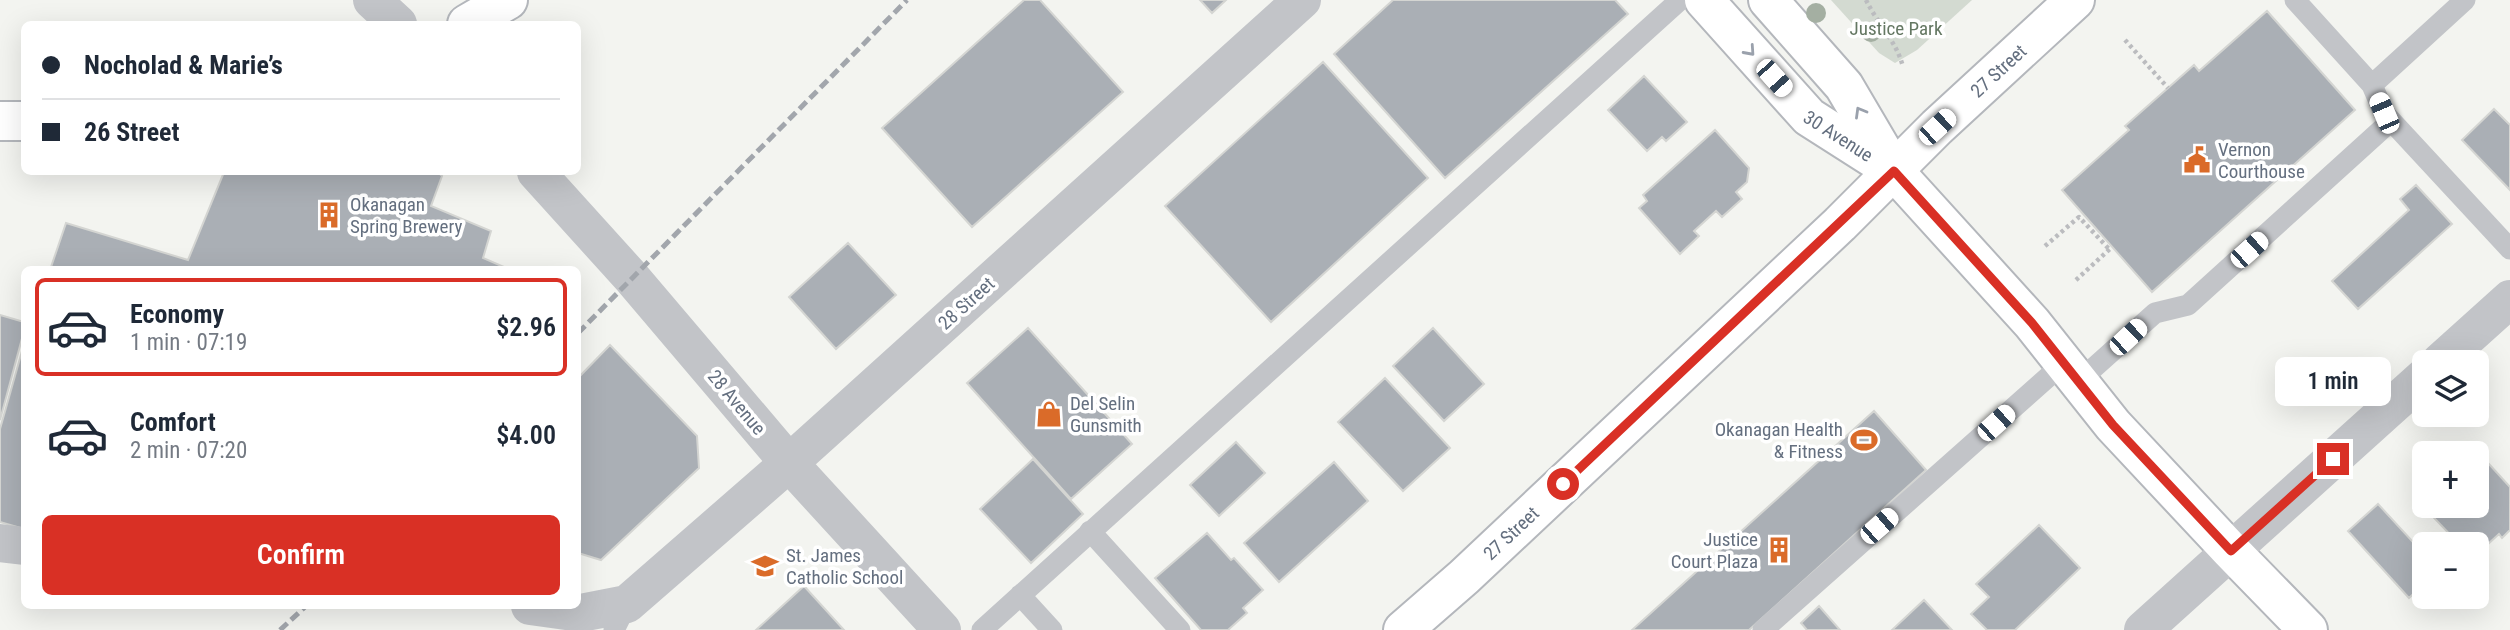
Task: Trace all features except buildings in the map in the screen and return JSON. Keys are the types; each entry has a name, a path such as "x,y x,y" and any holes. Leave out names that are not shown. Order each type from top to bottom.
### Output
{"street":[{"path":"372,0 395,21"},
{"path":"472,21 508,0"},
{"name":"28 Street","path":"620,617 1303,0"},
{"name":"30 Avenue","path":"1704,0 1810,117 1894,171"},
{"name":"30 Avenue","path":"1768,0 1844,86 1894,171 2072,372 2113,425 2308,630"},
{"name":"27 Street","path":"1403,630 1474,568 1894,171 1937,127 2075,0"},
{"path":"0,121 21,121"},
{"name":"28 Avenue","path":"539,175 631,277 789,463 942,630"},
{"path":"2453,350 2510,299"},
{"path":"2143,630 2412,388"},
{"path":"0,543 21,546"},
{"path":"552,609 620,617"}],"lane":[{"path":"982,630 1680,0"},
{"path":"2295,0 2372,85 2384,113 2510,249"},
{"path":"2372,85 2465,0"},
{"path":"1763,630 2072,372 2155,313 2188,305 2391,121"},
{"path":"1090,531 1180,630"},
{"path":"1020,595 1052,630"}],"path":[{"path":"1866,0 1873,16 1899,52 1903,67"},
{"path":"2124,40 2168,88"},
{"path":"2045,246 2079,217 2111,248 2076,280"}],"green space":[{"name":"Justice Park","path":"1831,0 1972,0 1917,50 1895,63 1879,53"}],"railway":[{"path":"581,330 907,0"},
{"path":"280,630 303,609"}],"place":[{"name":"Vernon Courthouse","path":"2197,160"},
{"name":"Okanagan Spring Brewery","path":"329,215"},
{"name":"Del Selin Gunsmith","path":"1049,414"},
{"name":"Okanagan Health & Fitness","path":"1864,440"},
{"name":"Justice Court Plaza","path":"1779,550"},
{"name":"St. James Catholic School","path":"765,566"}],"route":[{"path":"1563,484 1894,171 2032,323 2113,425 2231,551 2333,459"}]}
